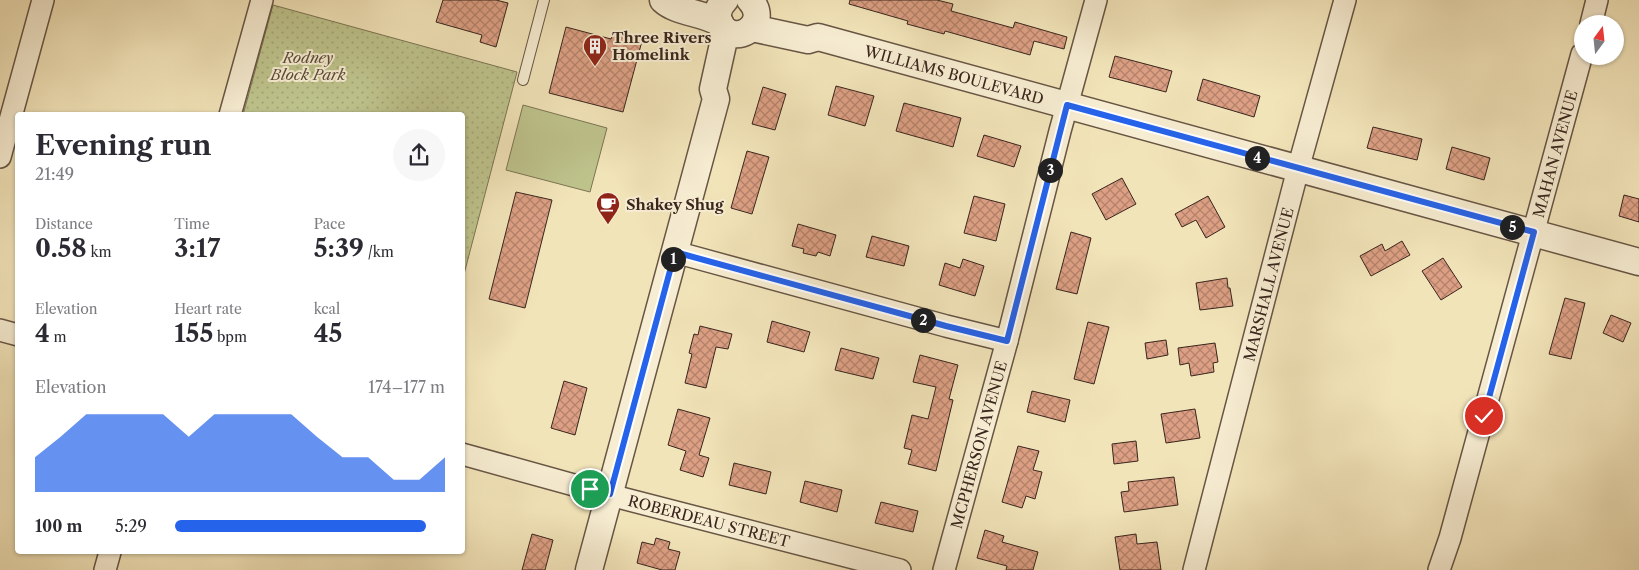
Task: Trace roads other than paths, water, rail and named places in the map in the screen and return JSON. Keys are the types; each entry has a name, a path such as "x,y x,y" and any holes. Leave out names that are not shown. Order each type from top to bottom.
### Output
{"street":[{"path":"0,157 43,0"},
{"path":"231,112 262,0"},
{"name":"WILLIAMS BOULEVARD","path":"663,0 669,5 710,17 740,13"},
{"name":"WILLIAMS BOULEVARD","path":"709,0 740,13 811,28 818,37 1639,262"},
{"name":"MCPHERSON AVENUE","path":"944,570 1007,341 1067,105 1096,0"},
{"name":"MARSHALL AVENUE","path":"1194,570 1298,169 1345,0"},
{"path":"1593,15 1597,0"},
{"path":"589,570 716,99 724,93 733,62 740,13"},
{"name":"MAHAN AVENUE","path":"1439,570 1450,538 1579,65"},
{"path":"675,252 1007,341"},
{"path":"0,330 15,334"},
{"name":"ROBERDEAU STREET","path":"465,455 900,570"},
{"path":"105,570 109,554"}],"lane":[{"path":"523,80 544,0"}],"place":[{"name":"Three Rivers Homelink","path":"595,67"},
{"name":"Shakey Shug","path":"608,225"}],"park label":[{"name":"Rodney Block Park","path":"308,66"}]}
